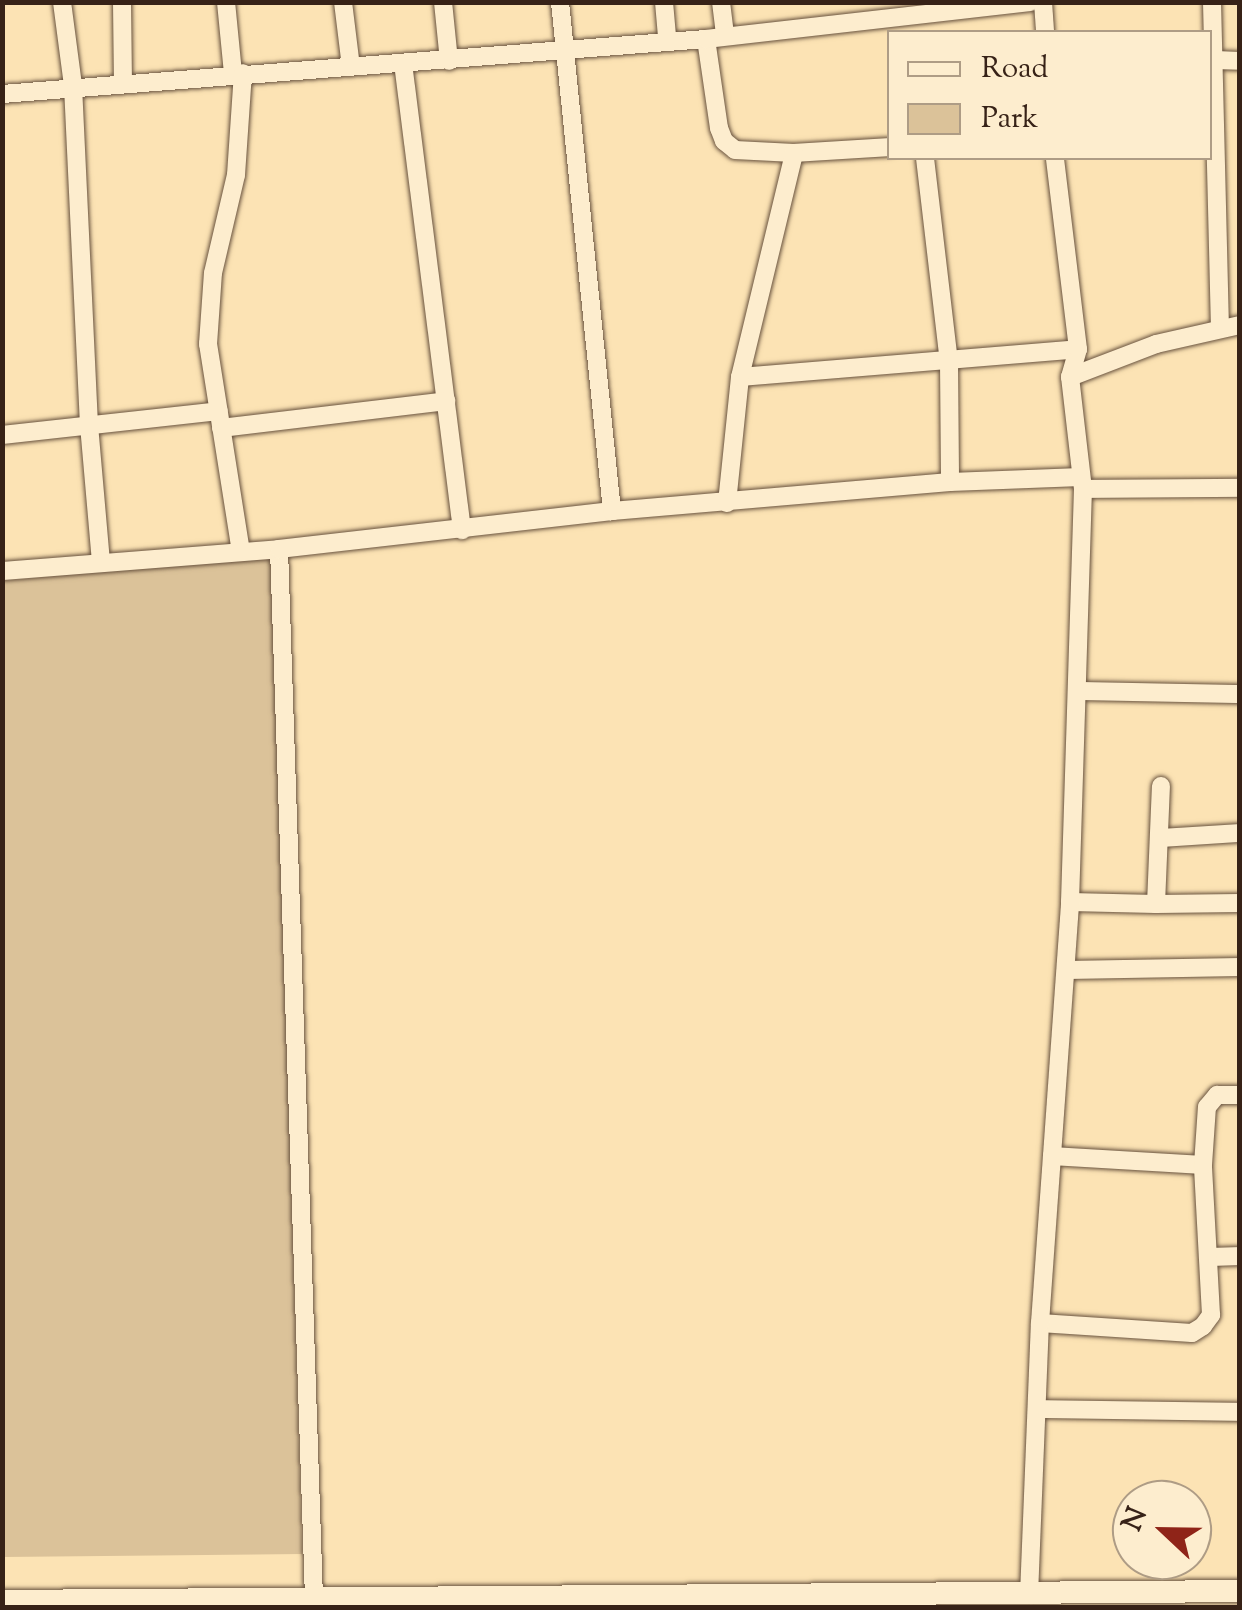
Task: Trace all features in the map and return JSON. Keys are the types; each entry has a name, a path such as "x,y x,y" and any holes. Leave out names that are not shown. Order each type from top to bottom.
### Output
{"main road":[{"path":"2,1601 36,1604 314,1597 372,1603 1102,1601 1240,1591"}],"street":[{"path":"62,2 73,86 89,425 101,561"},
{"path":"122,2 123,81"},
{"path":"226,2 238,73 236,175 213,273 208,344 240,552"},
{"path":"343,2 351,67"},
{"path":"442,2 449,60"},
{"path":"560,2 612,512"},
{"path":"664,2 668,40"},
{"path":"722,2 716,37 724,140 735,150 794,153 887,147"},
{"path":"2,94 123,81 449,60 716,37 1030,2"},
{"path":"1043,2 1045,30"},
{"path":"1212,2 1220,327"},
{"path":"922,12 922,30"},
{"path":"1215,60 1240,61"},
{"path":"403,63 462,530"},
{"path":"726,503 740,377 794,153"},
{"path":"925,160 949,362 950,482"},
{"path":"1015,1599 1037,1410 1070,902 1077,691 1082,483 1070,377 1078,349 1055,160"},
{"path":"1070,377 1156,344 1240,325"},
{"path":"740,377 1078,349"},
{"path":"2,435 89,425 220,420 446,400"},
{"path":"2,571 279,550 612,512 950,482 1240,488"},
{"path":"279,550 314,1597"},
{"path":"1077,691 1240,694"},
{"path":"1156,904 1162,838 1161,786"},
{"path":"1162,838 1240,833"},
{"path":"1070,902 1240,904"},
{"path":"1066,970 1240,967"},
{"path":"1040,1324 1192,1333 1211,1315 1211,1257 1203,1165 1210,1100 1217,1095 1240,1096"},
{"path":"1052,1156 1203,1165"},
{"path":"1211,1257 1240,1256"},
{"path":"1037,1410 1240,1412"}],"green space":[{"path":"273,555 302,1554 3,1557 2,581"}]}
